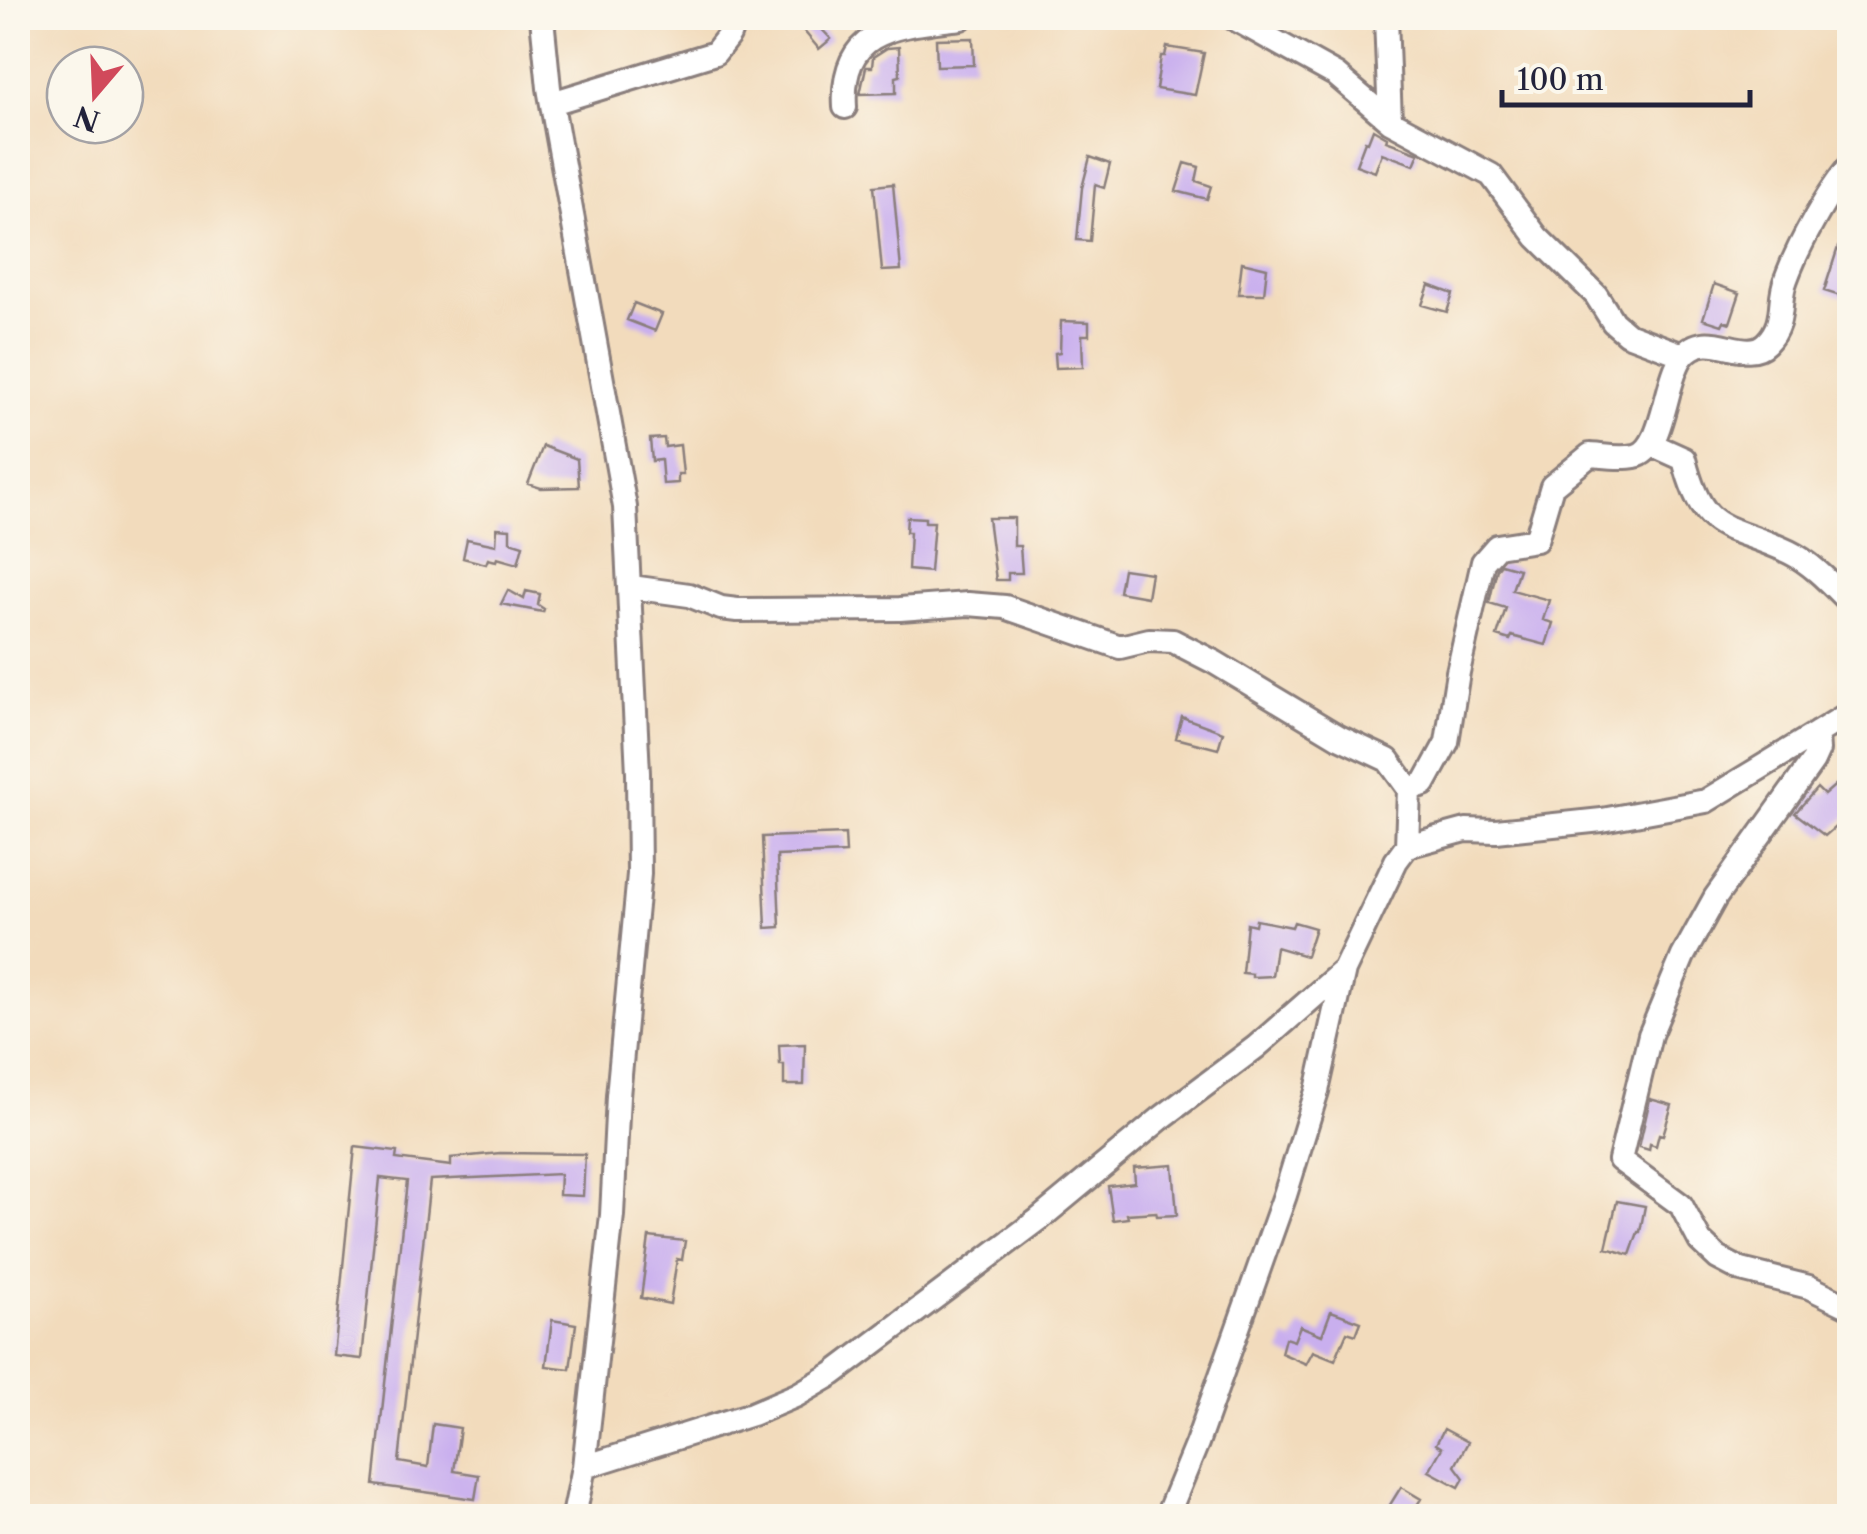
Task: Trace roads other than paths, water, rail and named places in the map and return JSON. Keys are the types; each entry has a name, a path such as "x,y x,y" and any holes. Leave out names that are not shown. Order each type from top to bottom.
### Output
{"street":[{"path":"542,18 552,103 624,507 631,587 640,874 618,1096 612,1216 584,1467 574,1516"},
{"path":"552,103 715,54 730,35 736,18"},
{"path":"845,107 844,78 856,49 898,26 961,18"},
{"path":"1233,18 1336,74 1390,121 1491,175 1537,237 1596,295 1613,322 1627,334 1683,355"},
{"path":"1386,18 1390,121"},
{"path":"1410,789 1424,784 1447,742 1483,562 1496,546 1536,540 1552,486 1590,455 1639,456 1653,445 1668,390 1683,355 1702,344 1722,342 1756,350 1768,341 1783,312 1784,282 1835,184 1850,166"},
{"path":"1653,445 1684,460 1702,511 1716,522 1793,554 1850,604"},
{"path":"631,587 690,595 737,610 900,609 968,604 1005,608 1120,647 1149,640 1173,641 1339,737 1388,760 1410,789 1407,846 1396,861 1344,970 1316,1091 1284,1195 1197,1442 1166,1516"},
{"path":"1407,846 1466,830 1602,820 1706,801 1850,713"},
{"path":"1818,733 1813,761 1715,898 1675,974 1650,1035 1620,1160 1681,1205 1700,1241 1718,1258 1741,1270 1809,1287 1850,1306"},
{"path":"584,1467 752,1414 833,1374 1038,1220 1160,1118 1256,1047 1344,970"}]}
